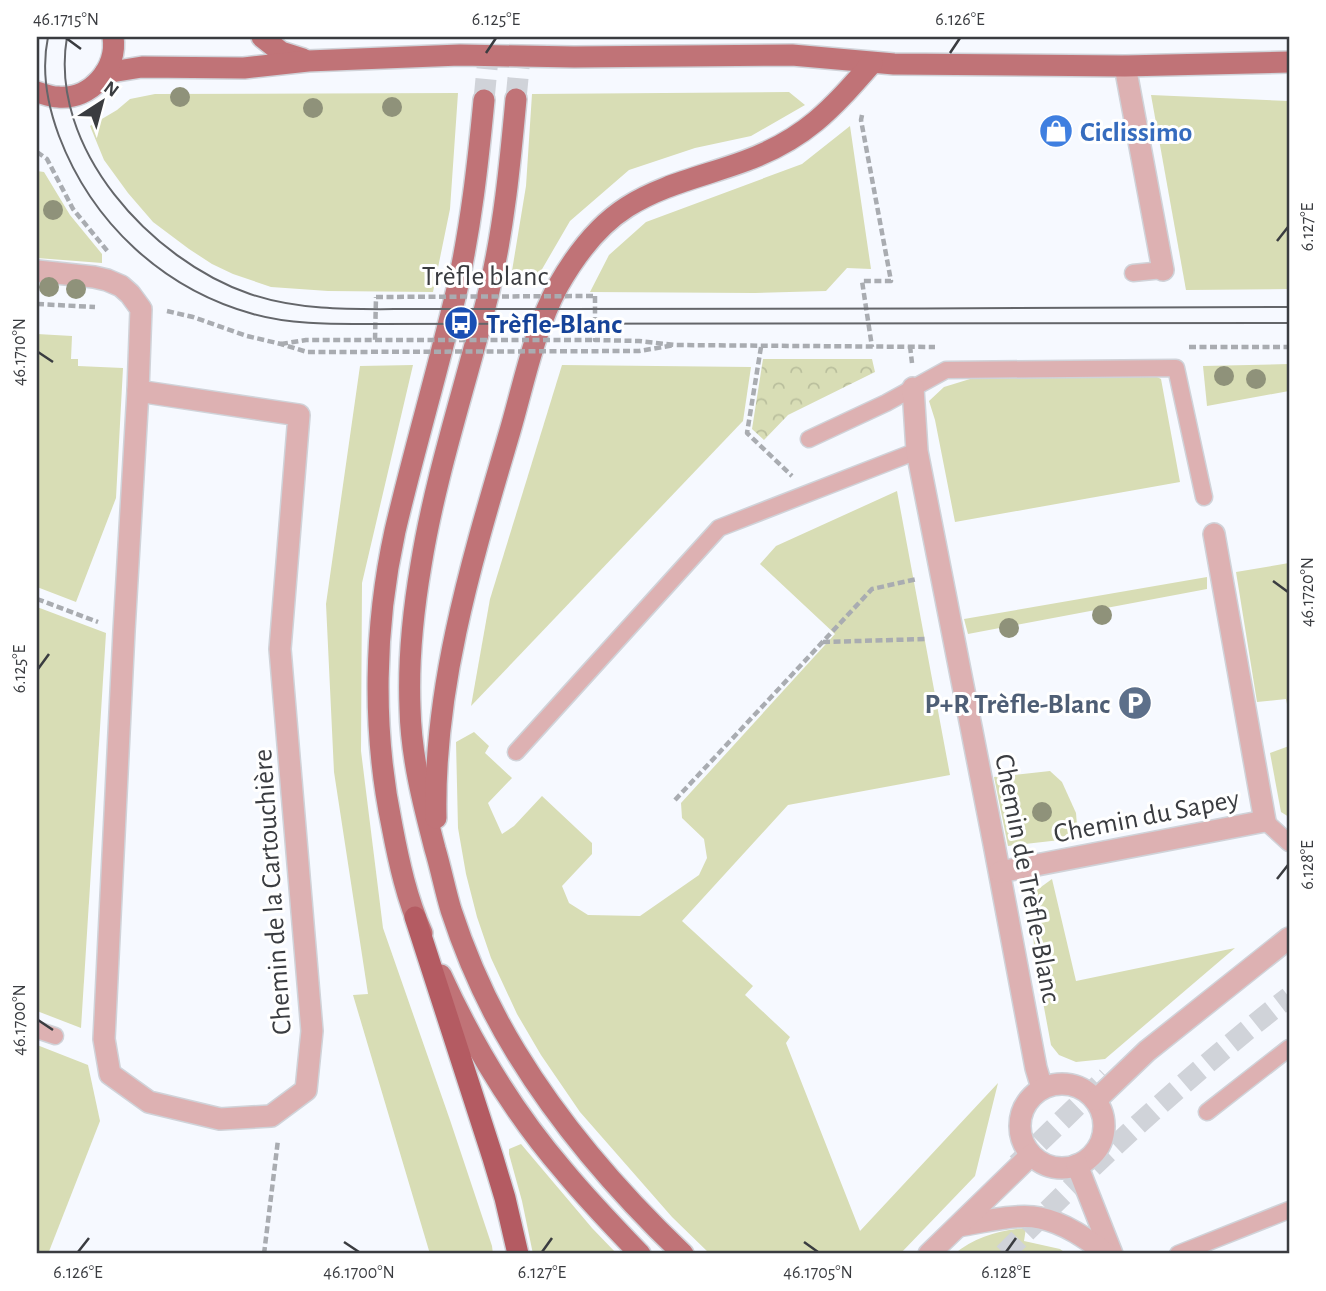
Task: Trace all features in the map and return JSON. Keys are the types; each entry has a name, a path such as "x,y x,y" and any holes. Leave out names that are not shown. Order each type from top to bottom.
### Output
{"highway":[{"path":"415,916 506,1198 518,1254"}],"main road":[{"path":"37,92 60,98 88,90 98,82 112,61 115,51 113,37"},
{"path":"262,37 281,52 309,61"},
{"path":"105,73 142,67 244,68 309,61 460,55 792,55 820,47 872,63 1125,66 1289,62"},
{"path":"442,873 437,837 436,785 444,693 465,592 485,515 538,334 557,288 588,242 606,223 627,207 673,185 745,161 792,139 833,108 872,63"},
{"path":"516,99 508,183 490,288 421,561 411,638 410,710 413,746 428,820 451,908 485,994 516,1052 579,1141 683,1254"},
{"path":"484,100 476,185 457,287 395,532 381,627 379,702 384,780 398,859 415,916 472,1038 512,1102 562,1169 640,1254"}],"street":[{"path":"1125,66 1163,270"},
{"path":"37,271 100,278 121,286 141,309 104,1039 110,1074 149,1102 220,1119 271,1116"},
{"name":"Chemin de Trèfle-Blanc","path":"913,388 917,451 1042,1088"},
{"name":"Chemin de la Cartouchière","path":"138,391 299,415 280,649 312,1031 306,1090 271,1116"},
{"name":"Chemin du Sapey","path":"1000,872 1265,821 1214,534"},
{"path":"1096,1100 1147,1051 1289,938"},
{"path":"1071,1084 1085,1090 1096,1100 1104,1125 1097,1149 1088,1158 1065,1168 1053,1167 1031,1155 1022,1142 1019,1126 1022,1111 1030,1097 1042,1088 1071,1084"},
{"path":"929,1254 1031,1155"},
{"path":"1077,1165 1109,1254"},
{"path":"959,1226 1000,1218 1038,1217 1061,1225 1109,1254"}],"lane":[{"path":"1133,273 1163,270"},
{"path":"809,439 886,403 946,370 1176,368 1204,497"},
{"path":"516,752 719,528 917,451"},
{"path":"1265,821 1289,843"},
{"path":"37,1030 55,1036"},
{"path":"1207,1112 1289,1048"},
{"path":"1178,1254 1289,1210"}],"path":[{"path":"863,110 861,120 891,281 862,281 872,347"},
{"path":"37,152 47,159 74,209 109,253"},
{"name":"Trèfle blanc","path":"375,340 376,296 595,296 595,340"},
{"path":"675,345 639,351 307,352 281,344 306,340 595,340 758,347 747,433 810,493"},
{"path":"675,800 872,589 921,578"},
{"path":"37,599 124,631"},
{"path":"822,642 931,638"},
{"path":"264,1254 279,1142 271,1116"}],"green space":[{"path":"789,92 805,105 751,136 695,148 629,170 570,221 534,283 510,283 526,186 532,94"},
{"path":"458,93 450,209 433,292 328,291 271,287 212,264 153,222 104,160 90,126 130,99 155,94"},
{"path":"1151,95 1289,101 1289,289 1186,290"},
{"path":"850,126 871,269 847,268 826,291 590,292 609,255 646,222 802,164"},
{"path":"37,171 44,172 70,215 102,254 102,263 37,258"},
{"path":"37,334 72,336 71,359 78,359 78,366 123,368 116,498 76,602 37,587"},
{"path":"763,359 872,359 875,372 788,415 764,440 752,429"},
{"path":"1289,364 1289,391 1207,406 1203,366"},
{"path":"413,365 362,583 361,751 383,928 493,1254 430,1254 353,995 368,994 334,772 326,604 360,366"},
{"path":"562,365 751,367 743,421 471,706 490,599"},
{"path":"1153,375 1161,379 1180,482 955,522 929,401 944,387 970,379"},
{"path":"897,491 950,775 788,805 682,921 753,986 745,995 790,1037 786,1043 860,1231 998,1083 975,1176 900,1254 710,1254 672,1217 580,1112 517,1014 491,958 466,874 458,828 456,742 474,732 489,746 485,753 512,778 488,803 502,834 514,826 542,796 592,843 592,854 562,886 569,903 588,915 640,916 699,875 707,858 704,839 682,818 681,803 835,634 760,564 776,546"},
{"path":"1289,563 1289,714 1286,699 1257,702 1236,572"},
{"path":"1207,577 1207,589 968,634 964,619"},
{"path":"37,607 106,633 81,1028 37,1011"},
{"path":"1289,746 1289,817 1281,812 1270,753"},
{"path":"1050,771 1062,782 1076,813 1078,838 1008,846 994,777"},
{"path":"1052,879 1076,981 1235,948 1105,1059 1076,1062 1059,1055 1051,1045 1035,959 1030,895"},
{"path":"37,1045 88,1065 100,1121 48,1254 37,1254"},
{"path":"521,1144 617,1254 533,1254 509,1154 509,1149"},
{"path":"1026,1228 1024,1241 1060,1249 1067,1254 954,1254 988,1235"}],"tunnel":[{"path":"484,100 490,37"},
{"path":"516,99 522,37"},
{"path":"1004,1254 1142,1121 1289,997"},
{"path":"1017,1164 1107,1077"}],"tram line":[{"path":"48,37 45,75 48,100 59,136 73,168 111,224 161,270 189,288 220,303 268,318 344,324 1289,323"},
{"path":"67,37 65,79 74,119 90,158 114,194 144,227 177,255 213,278 270,300 311,307 373,309 1289,307"}],"place":[{"name":"Ciclissimo","path":"1056,131"},
{"name":"Trèfle-Blanc","path":"461,323"},
{"name":"P+R Trèfle-Blanc","path":"1135,703"}]}
